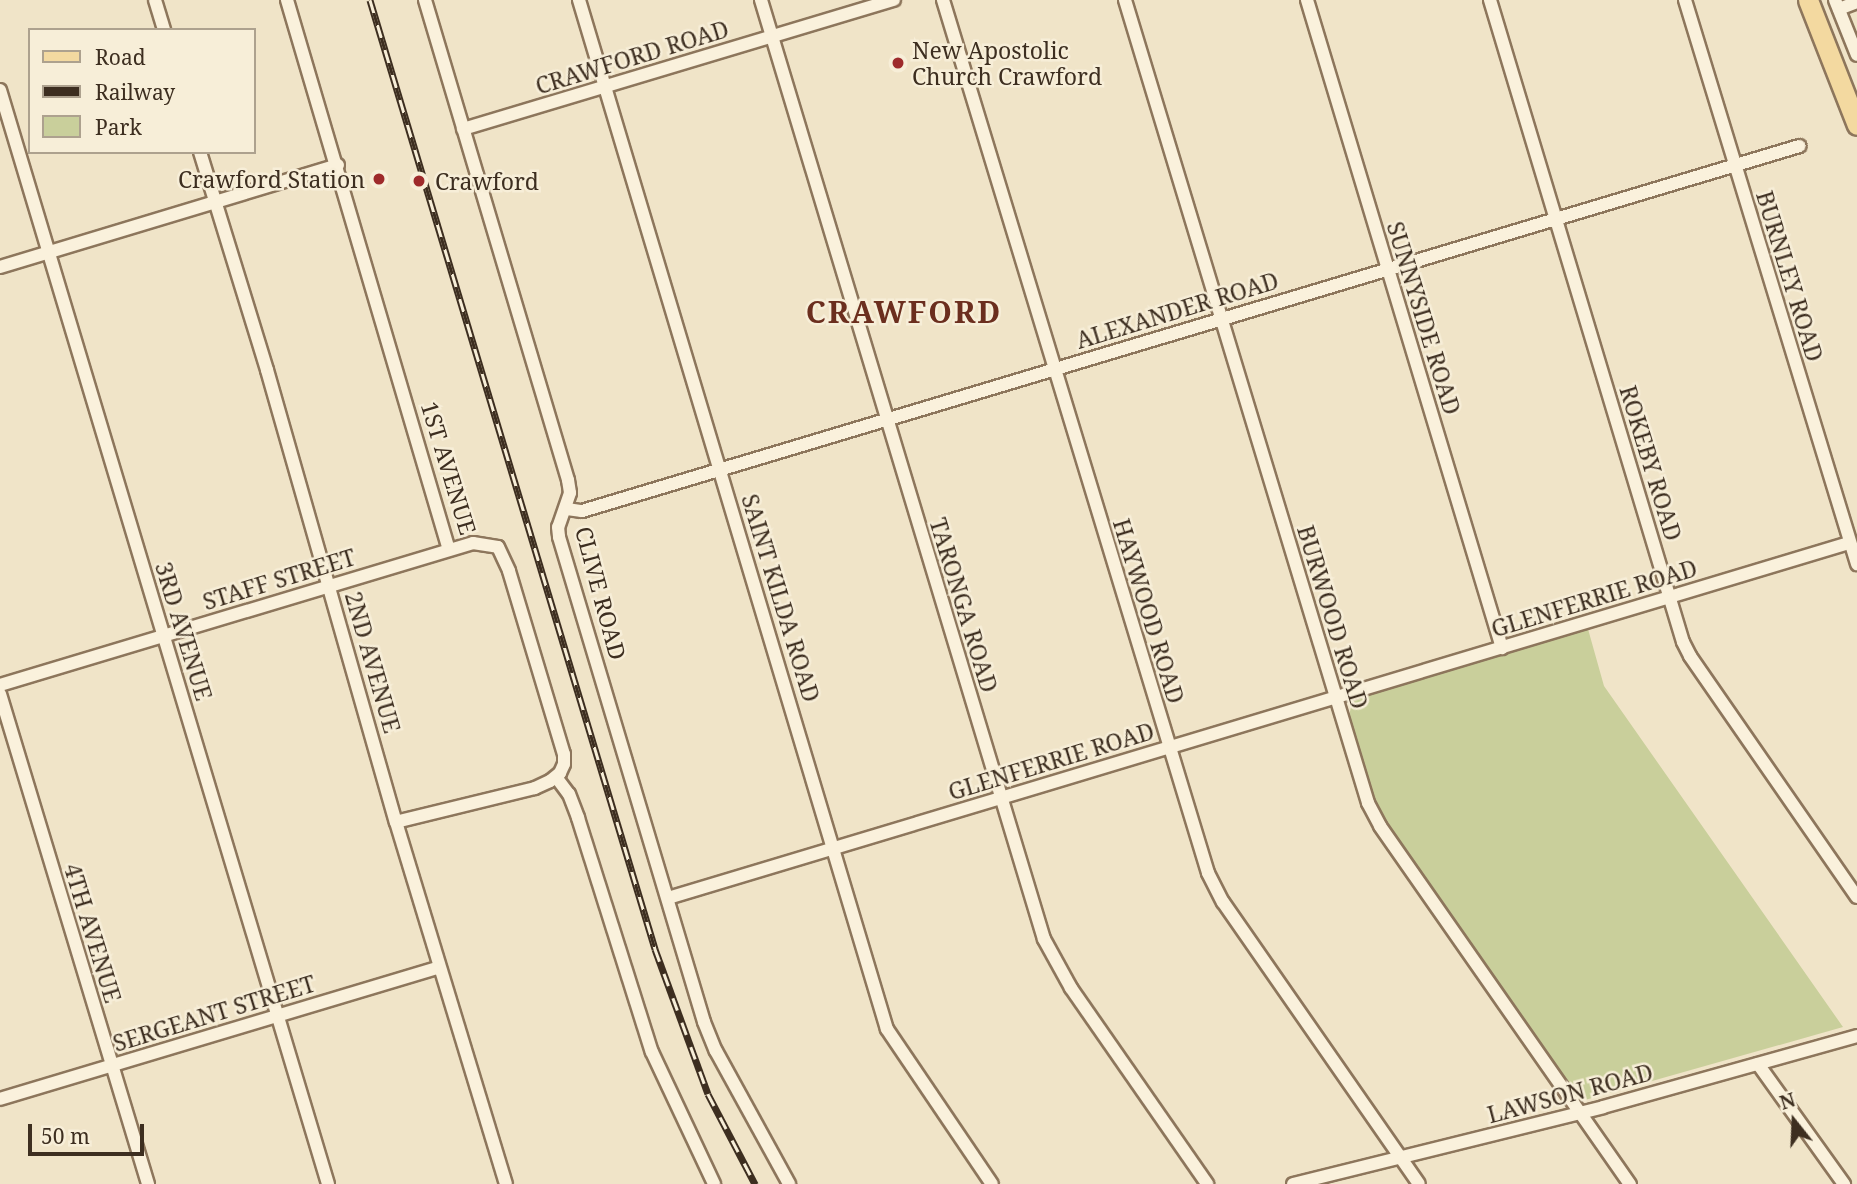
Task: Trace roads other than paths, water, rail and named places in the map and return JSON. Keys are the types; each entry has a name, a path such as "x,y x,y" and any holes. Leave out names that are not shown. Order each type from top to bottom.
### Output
{"main road":[{"path":"1808,0 1857,125"}],"street":[{"path":"155,0 163,28"},
{"name":"1ST AVENUE","path":"287,0 338,165 449,550 485,543 498,547 504,558 564,754 564,764 556,777"},
{"name":"CLIVE ROAD","path":"425,0 568,480 570,493 567,509 558,527 559,537 710,1036 789,1184"},
{"name":"SAINT KILDA ROAD","path":"579,0 890,1037 992,1184"},
{"name":"TARONGA ROAD","path":"761,0 1040,927 1054,961 1207,1184"},
{"name":"CRAWFORD ROAD","path":"463,129 894,0"},
{"name":"HAYWOOD ROAD","path":"943,0 1204,862 1217,893 1419,1184"},
{"name":"BURWOOD ROAD","path":"1125,0 1364,793 1380,826 1630,1184"},
{"name":"SUNNYSIDE ROAD","path":"1307,0 1502,648"},
{"name":"ROKEBY ROAD","path":"1490,0 1668,597 1689,656 1857,897"},
{"name":"BURNLEY ROAD","path":"1685,0 1857,564"},
{"path":"1857,2 1837,4 1857,55"},
{"name":"3RD AVENUE","path":"0,90 328,1184"},
{"name":"ALEXANDER ROAD","path":"567,509 582,511 1799,146"},
{"name":"2ND AVENUE","path":"201,154 330,586 396,822 506,1184"},
{"path":"0,267 338,165"},
{"name":"GLENFERRIE ROAD","path":"668,898 1849,543"},
{"name":"STAFF STREET","path":"0,685 449,550"},
{"name":"4TH AVENUE","path":"0,694 148,1184"},
{"path":"396,822 535,788 556,777 569,794 578,818 652,1052 714,1184"},
{"name":"SERGEANT STREET","path":"0,1099 439,967"},
{"name":"LAWSON ROAD","path":"1293,1184 1580,1113 1857,1036"},
{"path":"1758,1063 1844,1184"}],"railway":[{"path":"370,0 655,949 708,1094 755,1184"}],"place":[{"name":"New Apostolic Church Crawford","path":"898,63"},
{"name":"Crawford Station","path":"379,179"},
{"name":"Crawford","path":"419,181"}],"district":[{"name":"CRAWFORD","path":"904,312"}]}
